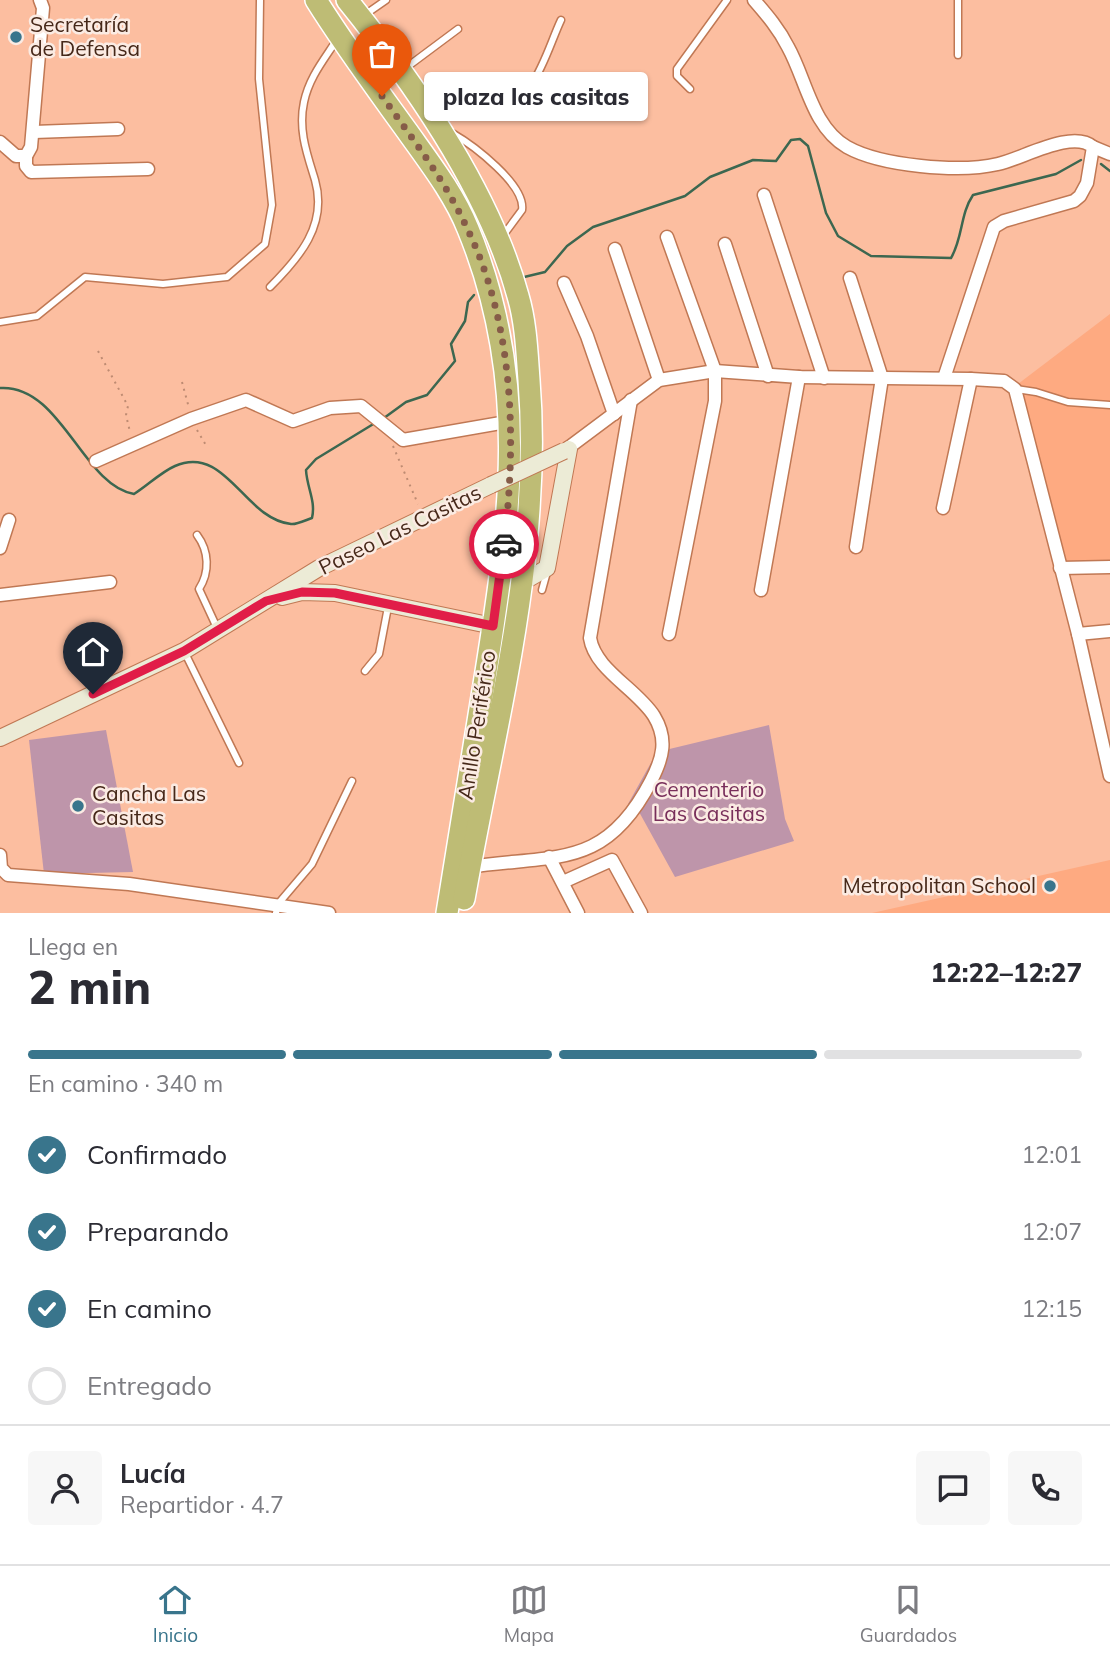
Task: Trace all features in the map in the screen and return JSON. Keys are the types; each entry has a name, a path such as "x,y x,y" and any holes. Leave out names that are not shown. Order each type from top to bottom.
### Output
{"highway":[{"name":"Anillo Periférico","path":"316,0 439,177 468,228 495,307 512,421 510,490 493,626 447,913"},
{"name":"Anillo Periférico","path":"347,0 401,71 490,217 519,297 531,403 533,586 461,913"}],"street":[{"path":"40,0 43,8 34,132 26,156 26,166 31,172 148,169"},
{"path":"754,0 772,20 790,50 826,127 845,146 897,164 997,165 1069,141 1087,142 1110,155"},
{"path":"34,132 118,129"},
{"path":"0,142 16,156 26,156"},
{"path":"944,378 994,227 1004,221 1074,201 1087,183 1093,147"},
{"path":"764,195 824,378"},
{"path":"667,237 715,371 713,417 669,634"},
{"path":"725,244 768,376"},
{"path":"615,249 659,380"},
{"path":"850,278 883,378 856,547"},
{"path":"564,283 587,336 614,414"},
{"name":"Paseo Las Casitas","path":"1,734 184,651 219,632 319,568 566,450 659,380 715,371 824,378 971,379 1004,381 1016,389"},
{"path":"761,590 799,377"},
{"path":"943,508 971,379"},
{"path":"1016,389 1078,634 1110,776"},
{"path":"96,461 132,443 246,400 293,421 343,406 369,410 403,440 512,421"},
{"path":"469,867 579,853 609,836 625,822 646,791 663,756 664,742 653,714 594,652 590,638 631,400"},
{"path":"533,586 547,568 566,450"},
{"path":"0,547 9,520"},
{"path":"1060,568 1110,567"},
{"path":"319,568 322,581 335,593"},
{"path":"0,595 110,582"},
{"path":"266,601 302,592 335,593 493,626"},
{"path":"1078,634 1110,631"},
{"path":"1094,707 1110,705"},
{"path":"0,855 1,868 8,875 129,884 277,908 329,913"},
{"path":"549,857 578,913"},
{"path":"563,882 612,860 641,913"}],"lane":[{"path":"0,322 37,316 85,277 163,284 228,277 265,244 272,205 259,79 260,0"},
{"path":"361,17 386,0"},
{"path":"690,89 677,76 677,69 727,0"},
{"path":"958,0 958,55"},
{"path":"433,120 496,110 521,99 530,89 561,20"},
{"path":"401,71 458,29"},
{"path":"270,287 295,262 314,229 320,205 304,142 304,102 316,70 339,36"},
{"path":"433,120 475,149 519,191 522,210 499,241"},
{"path":"1016,389 1068,402 1110,405"},
{"path":"197,534 206,547 206,578 199,589 219,632"},
{"path":"365,671 379,654 388,605"},
{"path":"184,651 239,763"},
{"path":"277,908 312,864 352,781"}],"path":[{"path":"97,351 128,406 126,415 132,443"},
{"path":"403,440 392,447 425,518"}],"shaded area":[{"path":"1110,314 1110,563 1065,564 1018,384"},
{"name":"Metropolitan School","path":"1110,860 1110,913 872,913"}],"green space":[{"name":"Cementerio Las Casitas","path":"769,725 785,819 794,841 675,877 638,810 628,804 657,752"},
{"name":"Cancha Las Casitas","path":"106,730 133,872 44,874 29,740"}],"waterway":[{"path":"520,278 545,272 567,246 593,227 685,196 710,177 753,160 776,161 791,140 800,139 808,146 826,213 838,236 871,256 951,258 973,195 1056,174 1081,160"},
{"path":"1101,164 1110,171"},
{"path":"384,418 406,402 427,395 455,361 451,344 465,321 468,302 474,295"},
{"path":"0,388 21,391 40,402 100,474 116,487 134,494 175,466 193,462 208,465 222,473 260,510 291,524 312,518 313,506 306,470 316,459 375,423"}],"way so far":[{"path":"382,96 439,177 468,228 495,307 504,351 512,421 510,490 504,544"}],"place":[{"name":"Secretaría de Defensa","path":"16,37"},
{"name":"plaza las casitas","path":"382,96"},
{"name":"Cancha Las Casitas","path":"78,806"},
{"name":"Metropolitan School","path":"1050,886"}],"route":[{"path":"93,694 184,651 266,601 302,592 335,593 493,626 504,544"}]}
